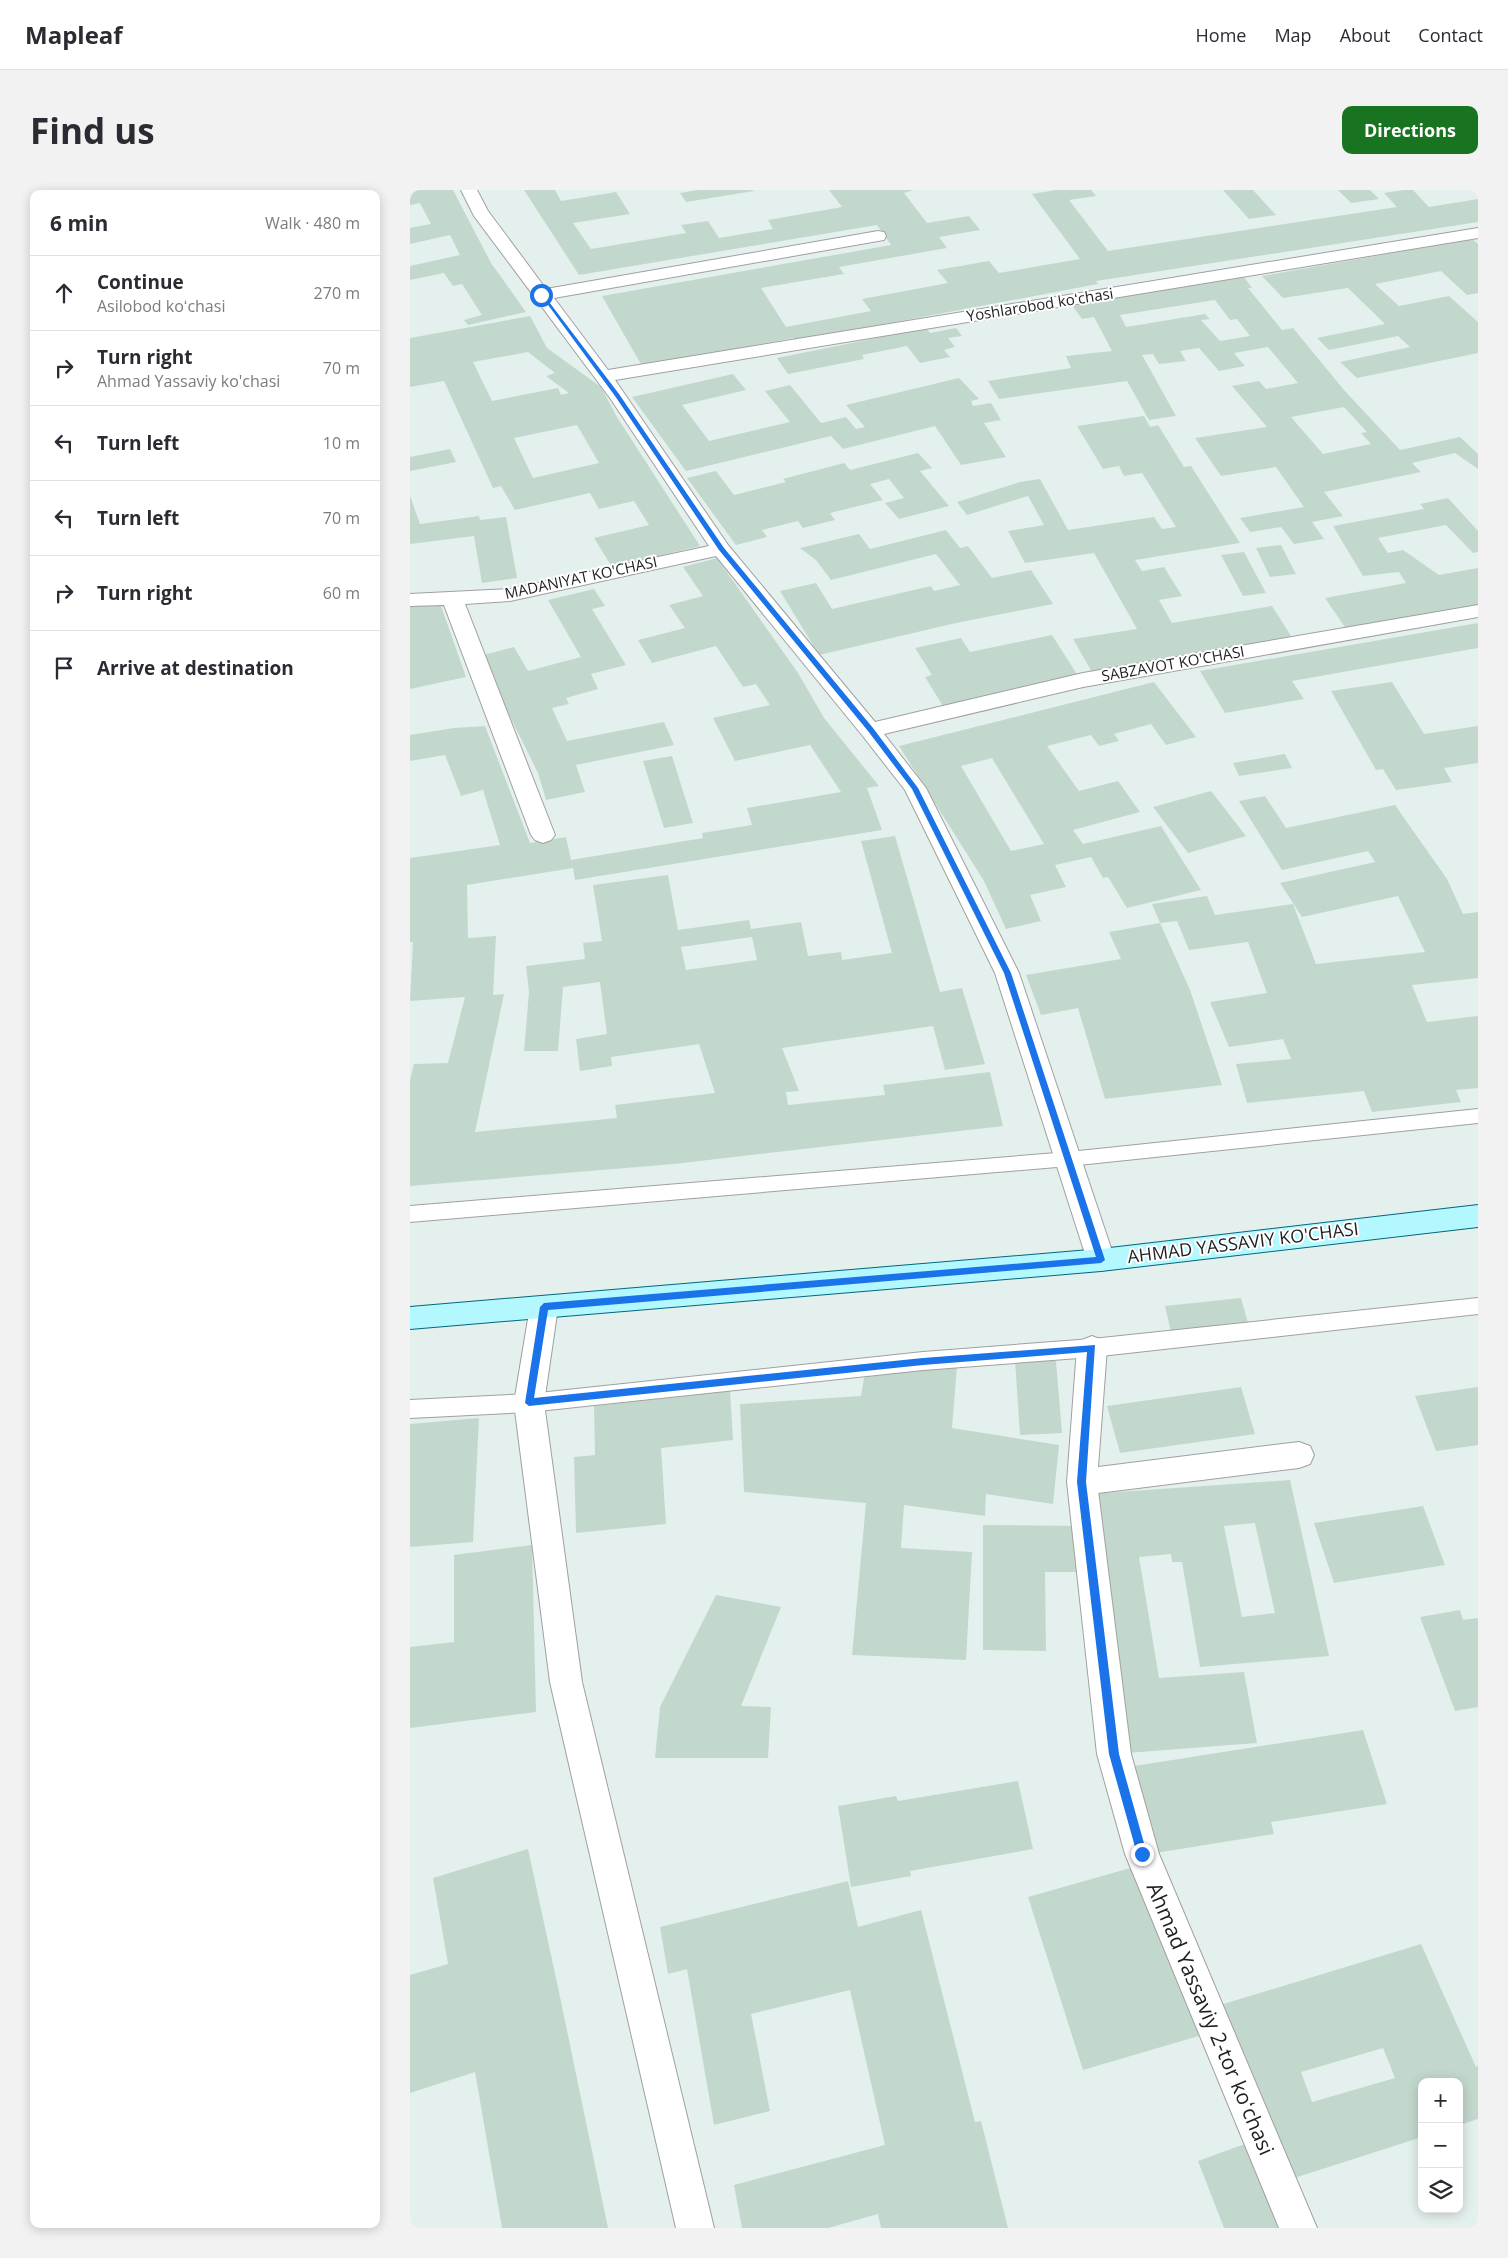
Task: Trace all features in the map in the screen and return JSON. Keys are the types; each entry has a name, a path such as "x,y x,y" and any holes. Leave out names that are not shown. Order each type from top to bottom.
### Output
{"main road":[{"name":"AHMAD YASSAVIY KO'CHASI","path":"410,1318 1101,1260 1478,1216"}],"street":[{"path":"469,190 480,212 603,376 721,549 870,730 915,788 1007,973 1070,1159 1101,1260"},
{"name":"Yoshlarobod koʻchasi","path":"603,376 1478,233"},
{"path":"541,295 878,236"},
{"name":"MADANIYAT KO'CHASI","path":"410,600 510,595 721,549"},
{"path":"452,597 543,835"},
{"name":"SABZAVOT KO'CHASI","path":"870,730 1084,680 1478,611"},
{"path":"544,1307 529,1403 566,1682 695,2228"},
{"name":"Ahmad Yassaviy 2-tor koʻchasi","path":"1092,1348 1082,1482 1114,1754 1142,1854 1298,2228"},
{"path":"1082,1482 1299,1456"}],"lane":[{"path":"410,1214 1070,1159 1478,1116"},
{"path":"410,1409 529,1403 923,1361 1092,1348 1478,1306"}],"building":[{"path":"410,190 453,190 491,263 526,312 468,325 464,320 482,315 462,284 453,286 444,273 410,280 410,266 460,255 450,235 410,244 410,228 431,224 420,203 410,205"},
{"path":"524,190 555,190 561,201 616,192 630,214 573,223 591,249 686,233 681,225 708,221 719,238 773,229 768,220 842,207 829,190 914,190 904,193 927,223 969,216 980,230 939,237 947,248 839,267 844,274 761,288 786,327 871,311 862,299 948,283 937,270 989,261 999,273 1080,259 1032,194 1056,190 1091,190 1096,196 1069,200 1108,251 1397,207 1384,193 1404,190 1413,190 1429,207 1478,199 1478,222 1096,281 1098,284 795,341 793,338 642,366 602,296 891,245 877,225 579,275"},
{"path":"698,190 754,191 686,202 680,193"},
{"path":"1223,190 1253,190 1276,215 1249,219"},
{"path":"1338,190 1370,190 1379,199 1351,203"},
{"path":"1472,239 1478,244 1478,293 1467,295 1441,271 1375,284 1399,306 1449,296 1478,322 1478,353 1357,378 1340,362 1410,347 1398,336 1329,350 1317,338 1385,324 1348,288 1283,298 1262,276"},
{"path":"1244,277 1252,288 1248,288 1282,330 1293,328 1344,390 1400,450 1460,437 1478,454 1478,469 1455,453 1412,463 1421,472 1324,492 1343,516 1312,522 1324,539 1294,544 1281,527 1250,532 1240,518 1304,507 1276,467 1221,476 1195,438 1267,427 1232,386 1259,381 1266,389 1298,383 1268,347 1234,353 1245,366 1219,371 1199,348 1180,351 1186,361 1159,364 1153,354 1142,355 1176,416 1149,420 1127,381 999,399 988,381 1071,368 1066,356 1112,351 1094,317 1082,319 1071,304","holes":["1215,300 1230,320 1237,319 1250,336 1220,341 1201,320 1210,319 1205,314 1126,327 1120,315","1344,407 1367,432 1361,433 1371,444 1323,454 1291,417"]},
{"path":"530,316 547,348 601,387 617,417 700,546 612,567 594,538 649,525 634,501 599,509 590,493 515,510 501,486 493,488 444,381 410,387 410,338","holes":["528,352 555,373 546,376 569,393 561,395 558,388 492,401 473,362","577,425 599,463 533,478 514,438"]},
{"path":"926,328 930,333 956,328 962,336 948,338 955,347 944,350 950,357 920,363 907,346 862,355 864,359 788,374 777,358"},
{"path":"733,374 746,390 682,405 709,441 790,422 765,391 790,385 821,423 846,417 856,429 865,427 846,405 959,378 979,399 971,401 973,406 991,403 1001,420 984,423 1006,457 961,465 935,426 843,449 831,436 686,471 632,397"},
{"path":"1144,416 1150,427 1158,425 1184,467 1191,466 1240,543 1135,560 1142,571 1164,567 1182,596 1159,600 1172,623 1272,606 1293,639 1092,672 1073,639 1137,629 1094,553 1025,563 1008,531 1044,525 1028,496 967,515 957,502 1020,482 1040,479 1068,530 1154,517 1162,529 1176,527 1142,473 1124,476 1119,466 1103,469 1077,426"},
{"path":"450,449 456,462 410,471 410,457"},
{"path":"918,453 932,468 920,471 949,506 899,519 885,503 904,498 889,479 870,484 883,500 830,513 835,520 803,528 798,521 762,530 767,537 736,545 687,478 716,471 734,495 786,482 783,479 844,463 850,470"},
{"path":"410,496 420,524 479,516 480,520 506,517 517,578 482,583 474,536 410,544"},
{"path":"1448,498 1478,531 1478,552 1473,553 1446,525 1378,538 1388,553 1403,550 1439,575 1478,568 1478,606 1347,630 1325,598 1406,583 1399,572 1363,576 1333,526 1424,509 1420,504"},
{"path":"946,530 960,548 968,546 992,578 1031,570 1053,604 956,623 819,655 780,591 816,583 832,609 931,586 934,591 960,585 936,554 831,580 816,560 800,548 859,534 870,549"},
{"path":"1281,545 1296,574 1270,577 1256,548"},
{"path":"1244,552 1266,593 1243,596 1221,555"},
{"path":"717,558 798,673 824,718 879,786 867,788 882,830 575,880 573,868 467,885 468,938 496,936 493,995 504,994 475,1132 617,1118 615,1105 715,1093 699,1044 611,1057 612,1066 580,1071 576,1039 607,1034 600,982 563,987 558,1051 524,1051 529,992 526,966 585,959 583,943 602,941 593,885 668,875 678,930 749,920 751,929 801,922 808,956 841,952 842,960 892,953 861,841 895,836 940,992 962,988 985,1064 945,1070 933,1026 782,1048 799,1091 786,1092 788,1105 885,1095 883,1085 990,1072 1003,1126 674,1164 410,1186 410,1080 414,1064 448,1063 465,997 410,1001 413,942 410,942 410,858 500,845 483,790 461,796 445,755 410,761 410,735 454,728 485,726 530,843 566,837 571,860 703,838 702,833 752,825 747,808 841,792 810,745 735,761 713,718 770,705 756,684 743,687 716,646 652,663 638,640 685,628 669,605 703,596 683,567","holes":["752,937 757,960 686,970 681,947"]},
{"path":"594,589 605,606 592,609 626,665 591,674 598,689 566,698 569,704 552,708 567,741 664,722 674,745 576,765 585,792 546,800 538,773 480,656 514,647 528,671 581,657 548,600"},
{"path":"440,603 466,677 410,689 410,607"},
{"path":"1478,623 1478,648 1292,681 1304,699 1225,713 1200,671"},
{"path":"1052,635 1078,676 943,706 925,677 932,675 915,648 961,638 970,652"},
{"path":"1154,682 1196,737 1166,745 1151,724 1114,734 1119,741 1099,746 1091,735 1047,746 1079,791 1118,781 1140,812 1073,830 1083,844 1161,826 1201,890 1127,908 1108,877 1103,878 1091,857 1055,865 1066,887 1030,895 1041,921 1006,929 984,881 899,746","holes":["992,758 1044,844 1011,851 961,766"]},
{"path":"1392,682 1424,734 1478,726 1478,763 1444,768 1452,782 1396,790 1383,769 1376,770 1331,691"},
{"path":"1285,754 1292,768 1239,776 1233,763"},
{"path":"672,756 693,823 664,828 643,761"},
{"path":"1211,791 1246,836 1188,853 1153,807"},
{"path":"1265,796 1286,828 1395,805 1447,879 1463,914 1478,912 1478,978 1412,985 1427,1022 1478,1016 1478,1088 1456,1090 1461,1102 1372,1112 1364,1091 1247,1103 1236,1064 1291,1059 1283,1039 1229,1047 1210,1002 1267,993 1248,942 1189,950 1177,921 1160,923 1152,904 1207,896 1215,915 1293,904 1316,964 1425,952 1398,896 1302,917 1280,883 1375,862 1368,851 1282,870 1239,801"},
{"path":"1160,923 1190,990 1222,1085 1105,1099 1078,1008 1041,1015 1026,975 1121,959 1109,932"},
{"path":"1241,1298 1248,1323 1171,1332 1165,1306"},
{"path":"1015,1361 1056,1361 1062,1433 1020,1435"},
{"path":"957,1365 952,1428 1059,1445 1053,1504 986,1494 985,1516 904,1505 901,1548 972,1552 966,1660 852,1655 866,1503 744,1492 740,1404 861,1396 865,1372"},
{"path":"1241,1387 1255,1434 1120,1453 1107,1406"},
{"path":"1478,1387 1478,1445 1436,1451 1415,1396"},
{"path":"730,1391 733,1440 661,1448 666,1524 576,1533 574,1457 595,1455 594,1406"},
{"path":"479,1418 473,1542 410,1547 410,1424"},
{"path":"1290,1480 1329,1656 1200,1667 1182,1562 1172,1562 1171,1554 1139,1557 1159,1678 1244,1672 1257,1743 1127,1753 1089,1494","holes":["1255,1523 1275,1613 1242,1617 1224,1526"]},
{"path":"1423,1506 1445,1565 1334,1583 1314,1523"},
{"path":"983,1525 1080,1526 1081,1572 1045,1572 1046,1651 983,1650"},
{"path":"532,1545 536,1712 410,1728 410,1647 454,1642 454,1555"},
{"path":"716,1595 781,1607 741,1706 771,1707 768,1758 655,1758 660,1707"},
{"path":"1460,1610 1463,1620 1478,1618 1478,1707 1455,1711 1420,1617"},
{"path":"1363,1730 1387,1804 1271,1822 1274,1834 1149,1854 1128,1767"},
{"path":"1018,1781 1033,1849 910,1871 911,1876 851,1887 838,1806 896,1796 898,1801"},
{"path":"528,1849 608,2228 502,2228 475,2072 410,2093 410,1975 448,1964 433,1878"},
{"path":"1141,1865 1202,2035 1083,2070 1028,1897"},
{"path":"848,1881 858,1927 921,1910 975,2122 981,2121 1008,2228 881,2228 878,2214 828,2228 742,2228 734,2185 885,2145 850,1990 751,2014 770,2111 714,2125 687,1969 668,1974 660,1927"},
{"path":"1421,1944 1476,2067 1478,2066 1478,2119 1463,2124 1463,2078 1418,2078 1418,2138 1282,2182 1217,2006","holes":["1383,2048 1395,2078 1312,2102 1301,2072"]},
{"path":"1253,2141 1289,2228 1224,2228 1198,2161"}],"route":[{"path":"541,295 617,395 721,549 870,730 915,788 1007,973 1070,1159 1101,1260 544,1307 529,1403 923,1361 1092,1348 1082,1482 1114,1754 1142,1854"}]}
